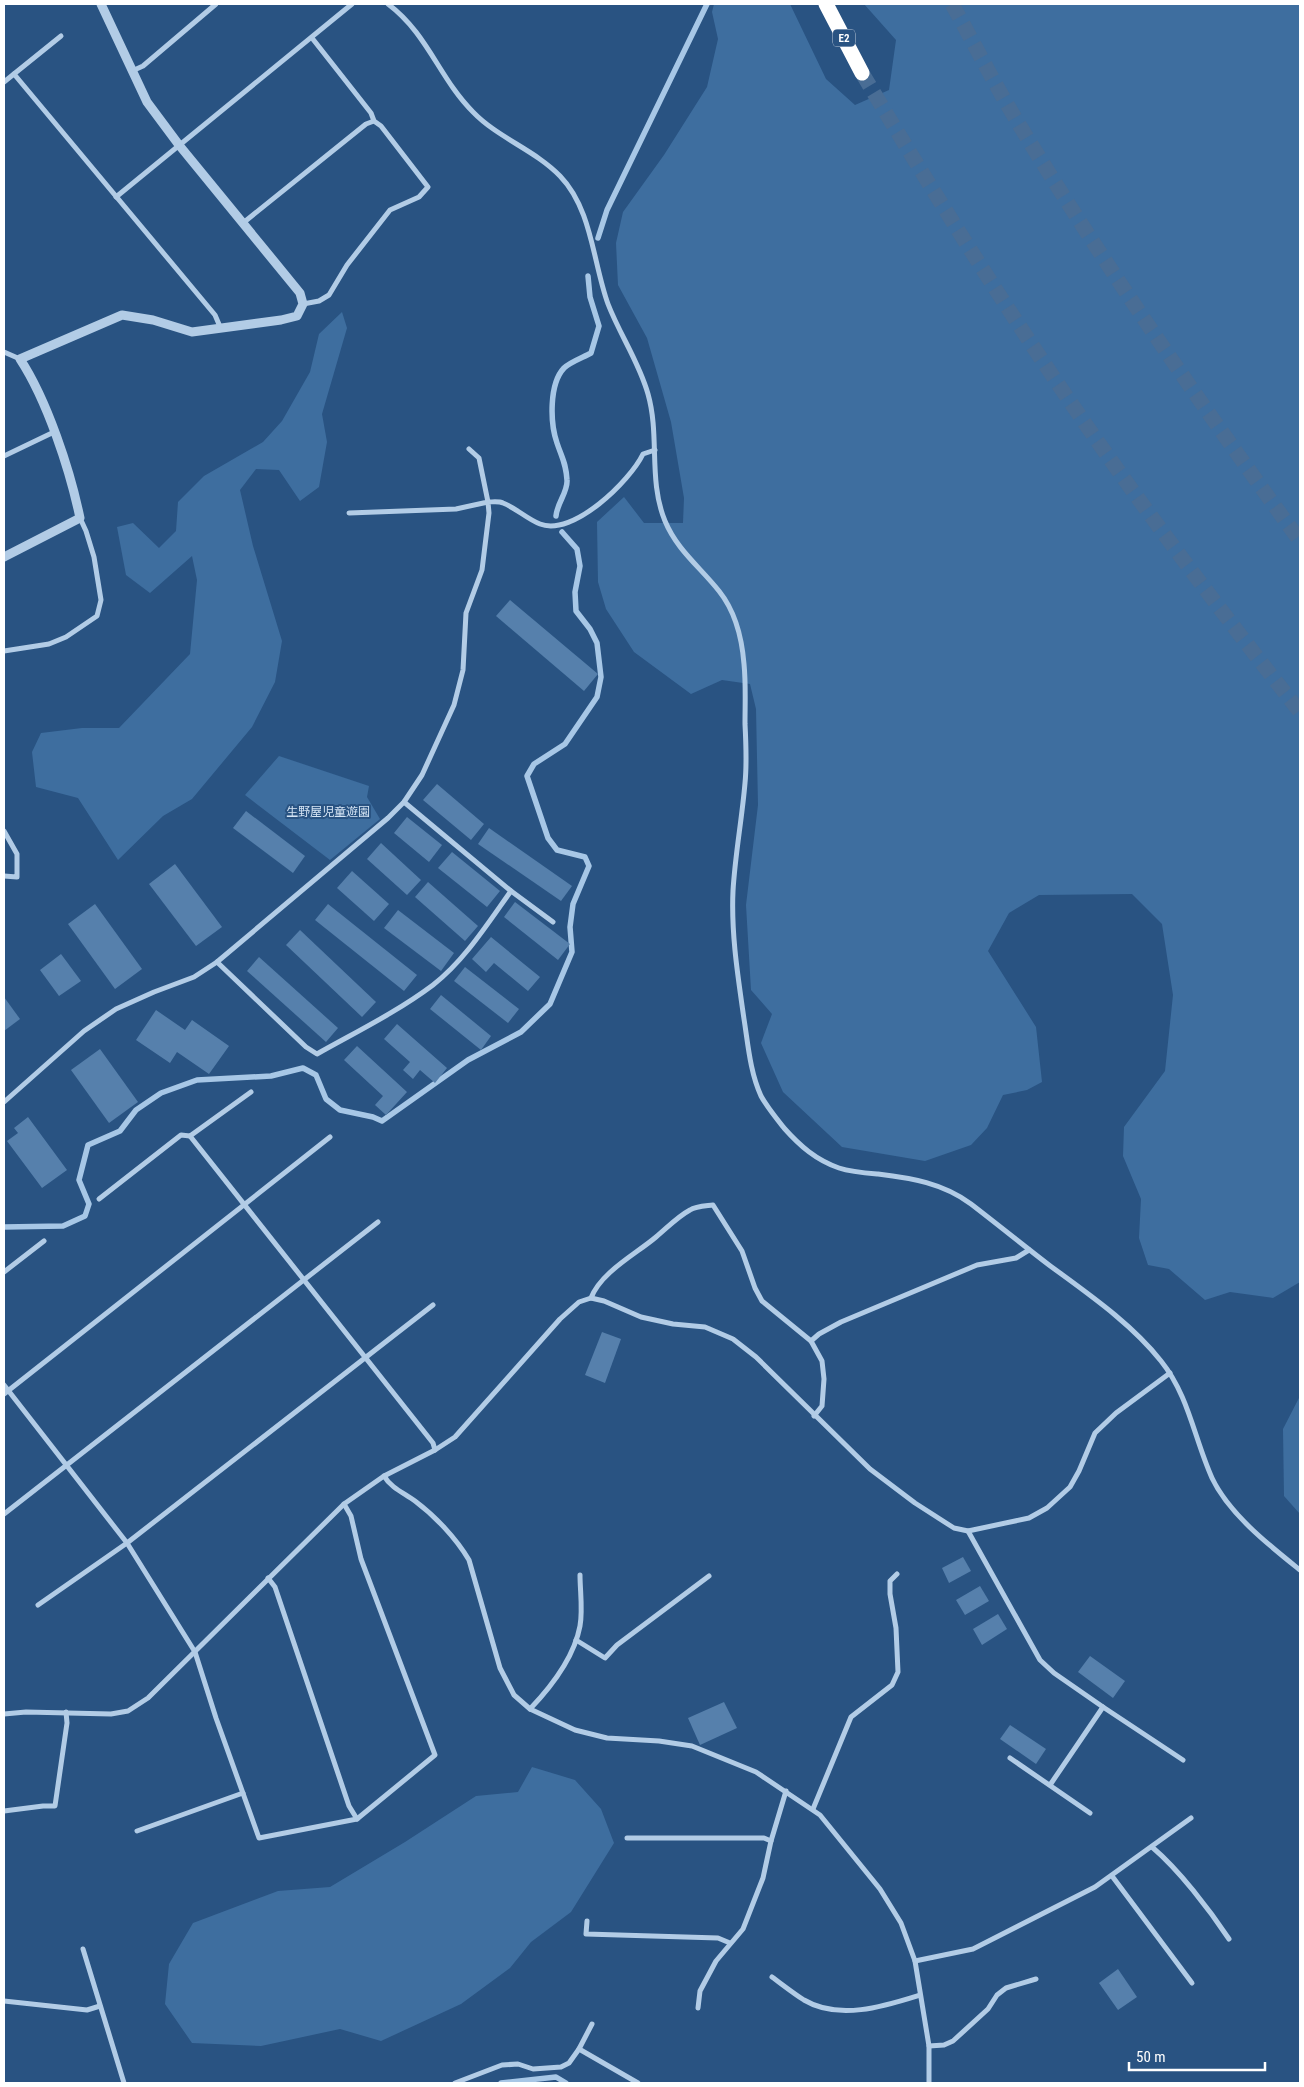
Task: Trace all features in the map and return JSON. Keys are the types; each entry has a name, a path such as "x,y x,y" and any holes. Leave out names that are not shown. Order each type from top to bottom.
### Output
{"highway":[{"name":"E2","path":"826,4 862,73"}],"street":[{"path":"20,359 122,315 153,320 192,332 281,320 296,316 303,304 300,293 179,145 147,102 101,4"},
{"path":"132,72 143,66 216,4"},
{"path":"116,196 352,4"},
{"path":"388,4 407,19 471,110 489,126 547,164 564,180 578,200 587,226 598,274 609,306 620,333 632,354 648,394 655,430 656,489 664,519 674,538 691,562 720,591 731,609 740,636 744,666 746,775 733,886 733,917 738,977 752,1065 761,1096 776,1118 800,1146 820,1159 843,1170 913,1178 944,1188 966,1200 1029,1250 1091,1294 1158,1357 1170,1373 1184,1398 1212,1478 1225,1499 1255,1532 1300,1570"},
{"path":"4,82 61,36"},
{"path":"303,304 319,301 329,295 347,265 390,210 419,197 428,187 381,126 374,121 371,113 312,38"},
{"path":"14,74 215,315 221,329"},
{"path":"243,223 366,124 374,121"},
{"path":"4,352 20,359 30,375 54,432 76,496 80,518 94,556 101,600 97,616 66,637 49,644 4,651"},
{"path":"4,456 54,432"},
{"path":"4,1102 84,1031 116,1009 194,977 217,962 388,818 404,802 422,775 454,705 463,670 466,613 482,570 489,513 488,502 479,458 469,449"},
{"path":"349,513 456,509 488,502 502,502 542,525 566,525 587,514 636,467 643,454 655,450"},
{"path":"4,557 80,518"},
{"path":"404,802 511,891 553,922"},
{"path":"4,831 16,854 17,877 4,876"},
{"path":"217,962 306,1047 317,1054 396,1009 434,984 464,955 511,891"},
{"path":"99,1199 181,1135 190,1136 251,1092"},
{"path":"190,1136 436,1450"},
{"path":"6,1392 330,1137"},
{"path":"591,1298 594,1290 627,1257 656,1237 670,1224 691,1209 713,1205 742,1251 755,1288 762,1301 811,1341 822,1361 824,1379 822,1406 814,1416"},
{"path":"4,1514 65,1464 378,1222"},
{"path":"4,1272 44,1241"},
{"path":"811,1341 818,1334 850,1319 978,1266 1016,1258 1029,1250"},
{"path":"4,1714 66,1712 111,1714 128,1711 148,1698 344,1504 384,1476 436,1450 455,1437 560,1319 579,1302 591,1298 604,1301 641,1317 673,1324 705,1327 733,1339 756,1357 870,1470 915,1503 954,1528 968,1531 1029,1518 1048,1508 1070,1487 1080,1471 1095,1433 1116,1413 1170,1373"},
{"path":"38,1605 127,1543 433,1305"},
{"path":"4,1385 6,1392 127,1543 196,1652 259,1838 357,1819 435,1755 361,1559 351,1516 344,1504"},
{"path":"384,1476 388,1483 416,1502 460,1545 469,1560 500,1668 514,1695 530,1709 575,1730 607,1738 659,1741 692,1746 756,1772 812,1809 880,1889 901,1923 915,1961 929,2046 929,2083"},
{"path":"968,1531 1040,1660 1054,1673 1183,1760"},
{"path":"812,1809 851,1717 892,1685 898,1672 896,1628 890,1594 890,1581 897,1574"},
{"path":"530,1709 568,1660 576,1640 580,1625 580,1575"},
{"path":"576,1640 605,1658 617,1645 710,1576"},
{"path":"268,1578 276,1587 349,1806 357,1819"},
{"path":"1050,1785 1103,1707"},
{"path":"4,1811 55,1806 66,1712"},
{"path":"1010,1758 1090,1813"},
{"path":"698,2008 700,1991 716,1961 730,1942 743,1929 757,1895 786,1791"},
{"path":"137,1831 243,1793"},
{"path":"915,1961 972,1949 1094,1887 1191,1818"},
{"path":"626,1838 764,1838 771,1841"},
{"path":"1152,1847 1163,1857 1229,1939"},
{"path":"1112,1876 1192,1982"},
{"path":"587,1921 586,1934 718,1938 730,1942"},
{"path":"83,1949 124,2083"},
{"path":"772,1978 805,2001 825,2008 854,2011 893,2004 920,1995"},
{"path":"929,2046 944,2045 953,2040 988,2008 997,1995 1006,1988 1036,1979"},
{"path":"4,2001 88,2010 100,2006"},
{"path":"456,2083 502,2065 518,2064 533,2069 561,2067 569,2063 592,2024"},
{"path":"579,2048 638,2083"}],"green space":[{"path":"714,4 790,4 826,79 855,105 889,90 896,40 864,4 1300,4 1300,1282 1273,1298 1230,1292 1205,1300 1169,1269 1148,1265 1139,1238 1141,1199 1123,1156 1124,1127 1165,1071 1173,995 1162,924 1132,894 1039,895 1009,913 988,951 1036,1027 1042,1082 1027,1090 1003,1095 987,1128 971,1145 925,1161 842,1147 783,1092 761,1043 772,1014 751,990 746,905 758,805 756,709 750,684 722,680 691,694 634,652 606,609 598,582 597,522 624,497 644,523 683,523 684,498 671,422 647,338 618,285 616,243 623,212 664,155 707,87 718,39 712,12"},
{"path":"342,312 347,328 322,414 327,442 319,487 300,501 279,470 256,469 240,490 253,546 282,641 275,682 252,727 192,799 163,816 118,860 78,798 36,787 32,752 41,733 82,728 119,728 190,654 197,580 192,556 150,593 126,575 117,527 133,523 159,548 176,531 178,502 204,476 263,442 282,421 310,372 319,334"},
{"name":"生野屋児童遊園","path":"279,756 369,786 367,797 380,819 330,860 245,795"},
{"path":"1300,1396 1300,1514 1284,1496 1283,1429"},
{"path":"532,1767 575,1780 601,1809 614,1843 571,1912 531,1942 510,1968 461,2004 381,2041 340,2029 261,2046 192,2043 165,2004 169,1964 193,1923 278,1891 330,1887 476,1796 518,1792"}],"building":[{"path":"510,600 598,674 584,691 496,616"},
{"path":"437,784 484,824 471,840 423,800"},
{"path":"246,811 305,856 293,873 233,828"},
{"path":"407,817 442,845 429,862 394,833"},
{"path":"489,828 572,886 561,901 478,844"},
{"path":"381,843 421,880 407,895 367,859"},
{"path":"452,852 500,891 487,907 438,868"},
{"path":"175,864 222,927 196,946 149,884"},
{"path":"352,871 389,904 374,921 337,888"},
{"path":"428,882 478,926 465,941 415,897"},
{"path":"515,902 570,944 558,960 504,917"},
{"path":"95,904 142,969 115,989 68,924"},
{"path":"328,904 417,975 404,991 315,920"},
{"path":"398,910 454,953 441,971 384,928"},
{"path":"300,930 376,1002 362,1017 286,945"},
{"path":"491,937 540,977 528,991 494,963 486,972 472,959"},
{"path":"61,954 81,981 59,996 40,970"},
{"path":"259,957 338,1028 326,1042 247,971"},
{"path":"465,967 519,1009 508,1023 454,981"},
{"path":"441,995 491,1036 481,1050 430,1009"},
{"path":"4,997 20,1019 4,1031"},
{"path":"156,1010 185,1030 192,1020 229,1046 209,1074 177,1052 170,1063 136,1040"},
{"path":"397,1024 447,1068 435,1083 420,1070 413,1079 403,1070 410,1062 384,1039"},
{"path":"357,1046 407,1092 386,1115 375,1105 383,1096 344,1060"},
{"path":"100,1049 138,1102 109,1123 71,1070"},
{"path":"28,1117 67,1170 42,1188 7,1141 18,1133 14,1128"},
{"path":"602,1332 621,1339 605,1383 585,1375"},
{"path":"963,1557 971,1571 949,1583 942,1568"},
{"path":"980,1586 989,1601 965,1615 956,1600"},
{"path":"998,1614 1007,1629 982,1645 973,1629"},
{"path":"1090,1656 1125,1681 1113,1698 1078,1672"},
{"path":"724,1702 737,1728 700,1745 688,1718"},
{"path":"1010,1725 1046,1749 1036,1764 1000,1739"},
{"path":"1118,1969 1137,1997 1118,2010 1099,1983"}],"waterway":[{"path":"598,238 607,210 707,4"},
{"path":"556,516 566,489 567,480 565,465 553,425 553,393 559,375 564,368 591,353 599,326 590,297 588,276"},
{"path":"4,1227 63,1226 85,1216 89,1204 79,1180 88,1145 120,1131 136,1110 161,1093 197,1080 271,1076 303,1068 316,1075 326,1099 340,1110 373,1117 382,1121 468,1060 521,1032 550,1004 572,952 570,927 573,904 589,866 585,857 557,850 548,838 527,776 534,764 565,744 597,697 601,677 597,643 590,629 576,611 575,592 580,566 577,549 562,532"},
{"path":"501,2083 556,2077 566,2083"}],"tunnel":[{"path":"952,4 1011,111 1121,285 1191,388 1300,541"},
{"path":"862,73 969,247 1067,397 1164,534 1300,712"}]}
